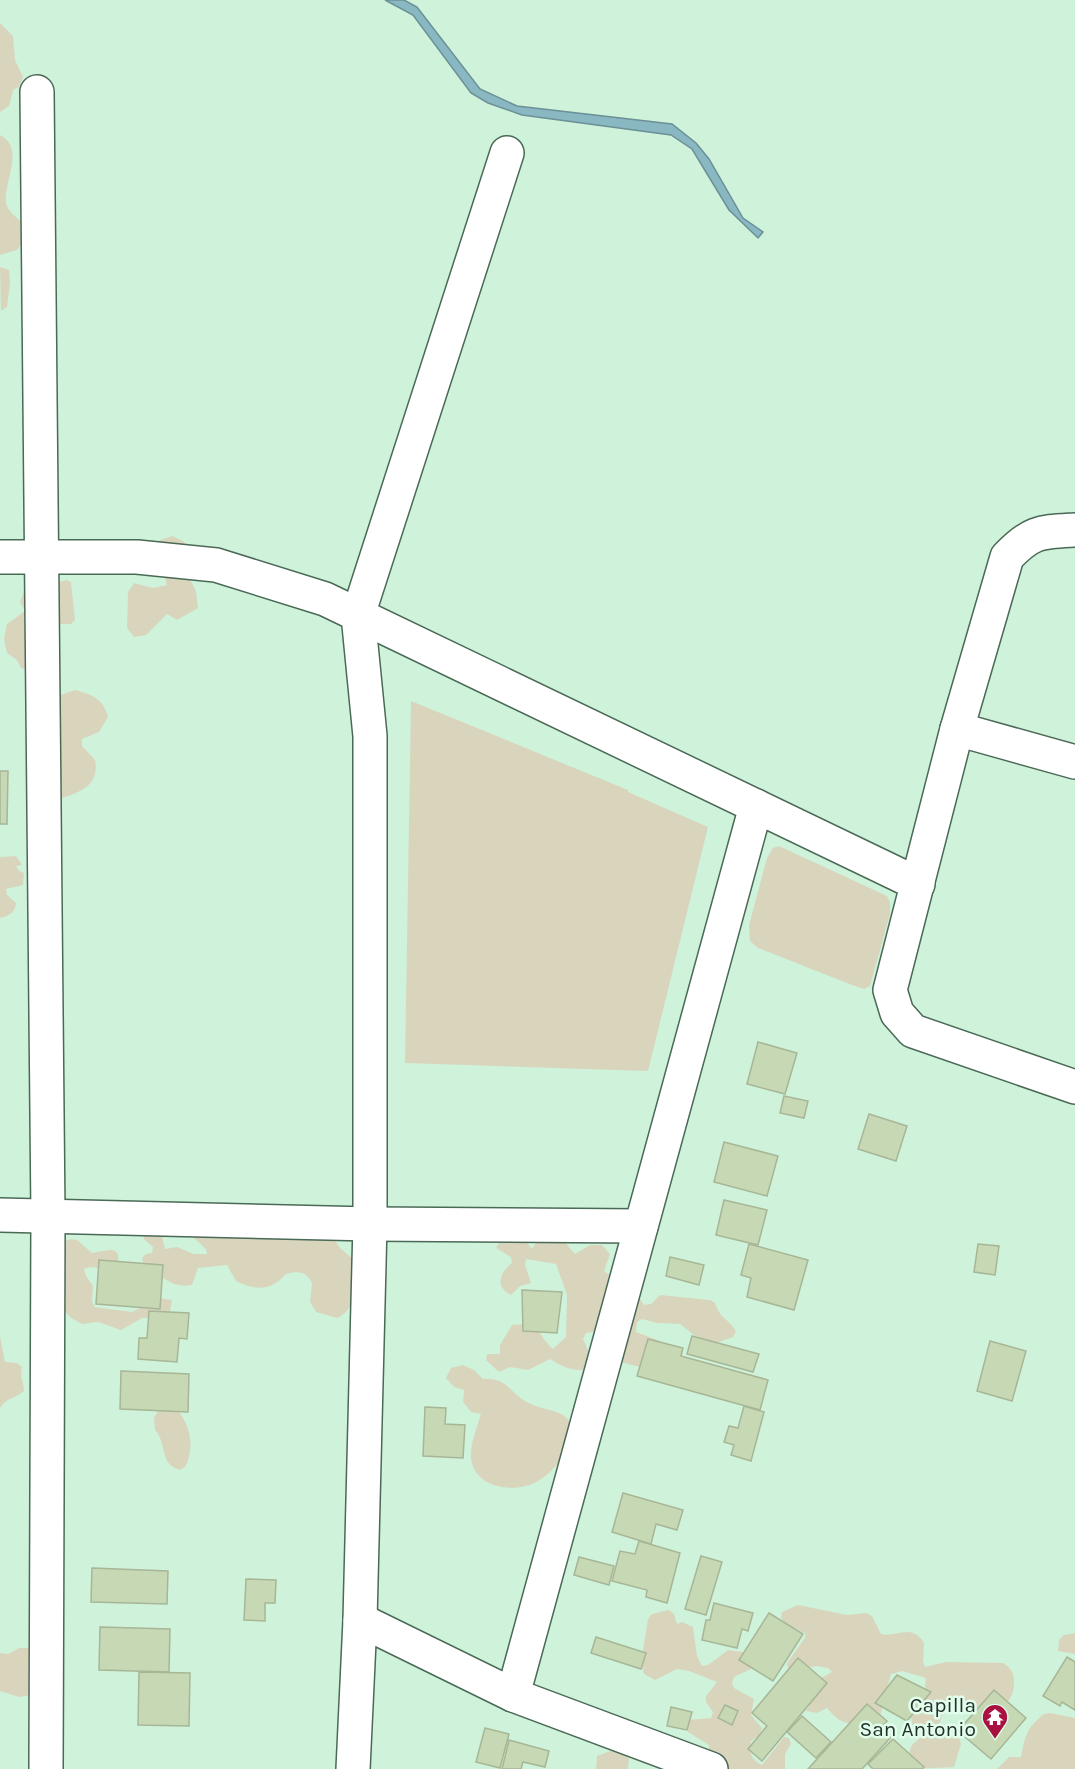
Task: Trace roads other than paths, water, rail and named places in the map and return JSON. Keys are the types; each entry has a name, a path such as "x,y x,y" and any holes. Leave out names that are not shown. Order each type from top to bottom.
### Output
{"street":[{"path":"37,92 48,1216 46,1769"},
{"path":"353,1769 360,1620 369,1224 370,736 358,615 507,153"},
{"path":"1075,530 1040,532 1023,540 1007,557 957,729 890,990 897,1013 914,1031 1075,1087"},
{"path":"0,557 137,557 216,565 325,599 918,884"},
{"path":"957,729 1075,762"},
{"path":"513,1695 756,806"},
{"path":"0,1215 369,1224 641,1226"},
{"path":"360,1620 513,1695 711,1769"}],"water":[{"path":"385,0 404,0 417,7 480,89 517,106 672,124 696,143 709,159 743,218 763,232 758,238 729,210 692,149 671,135 522,115 488,103 471,93 413,15"}],"place":[{"name":"Capilla San Antonio","path":"995,1740"}]}
